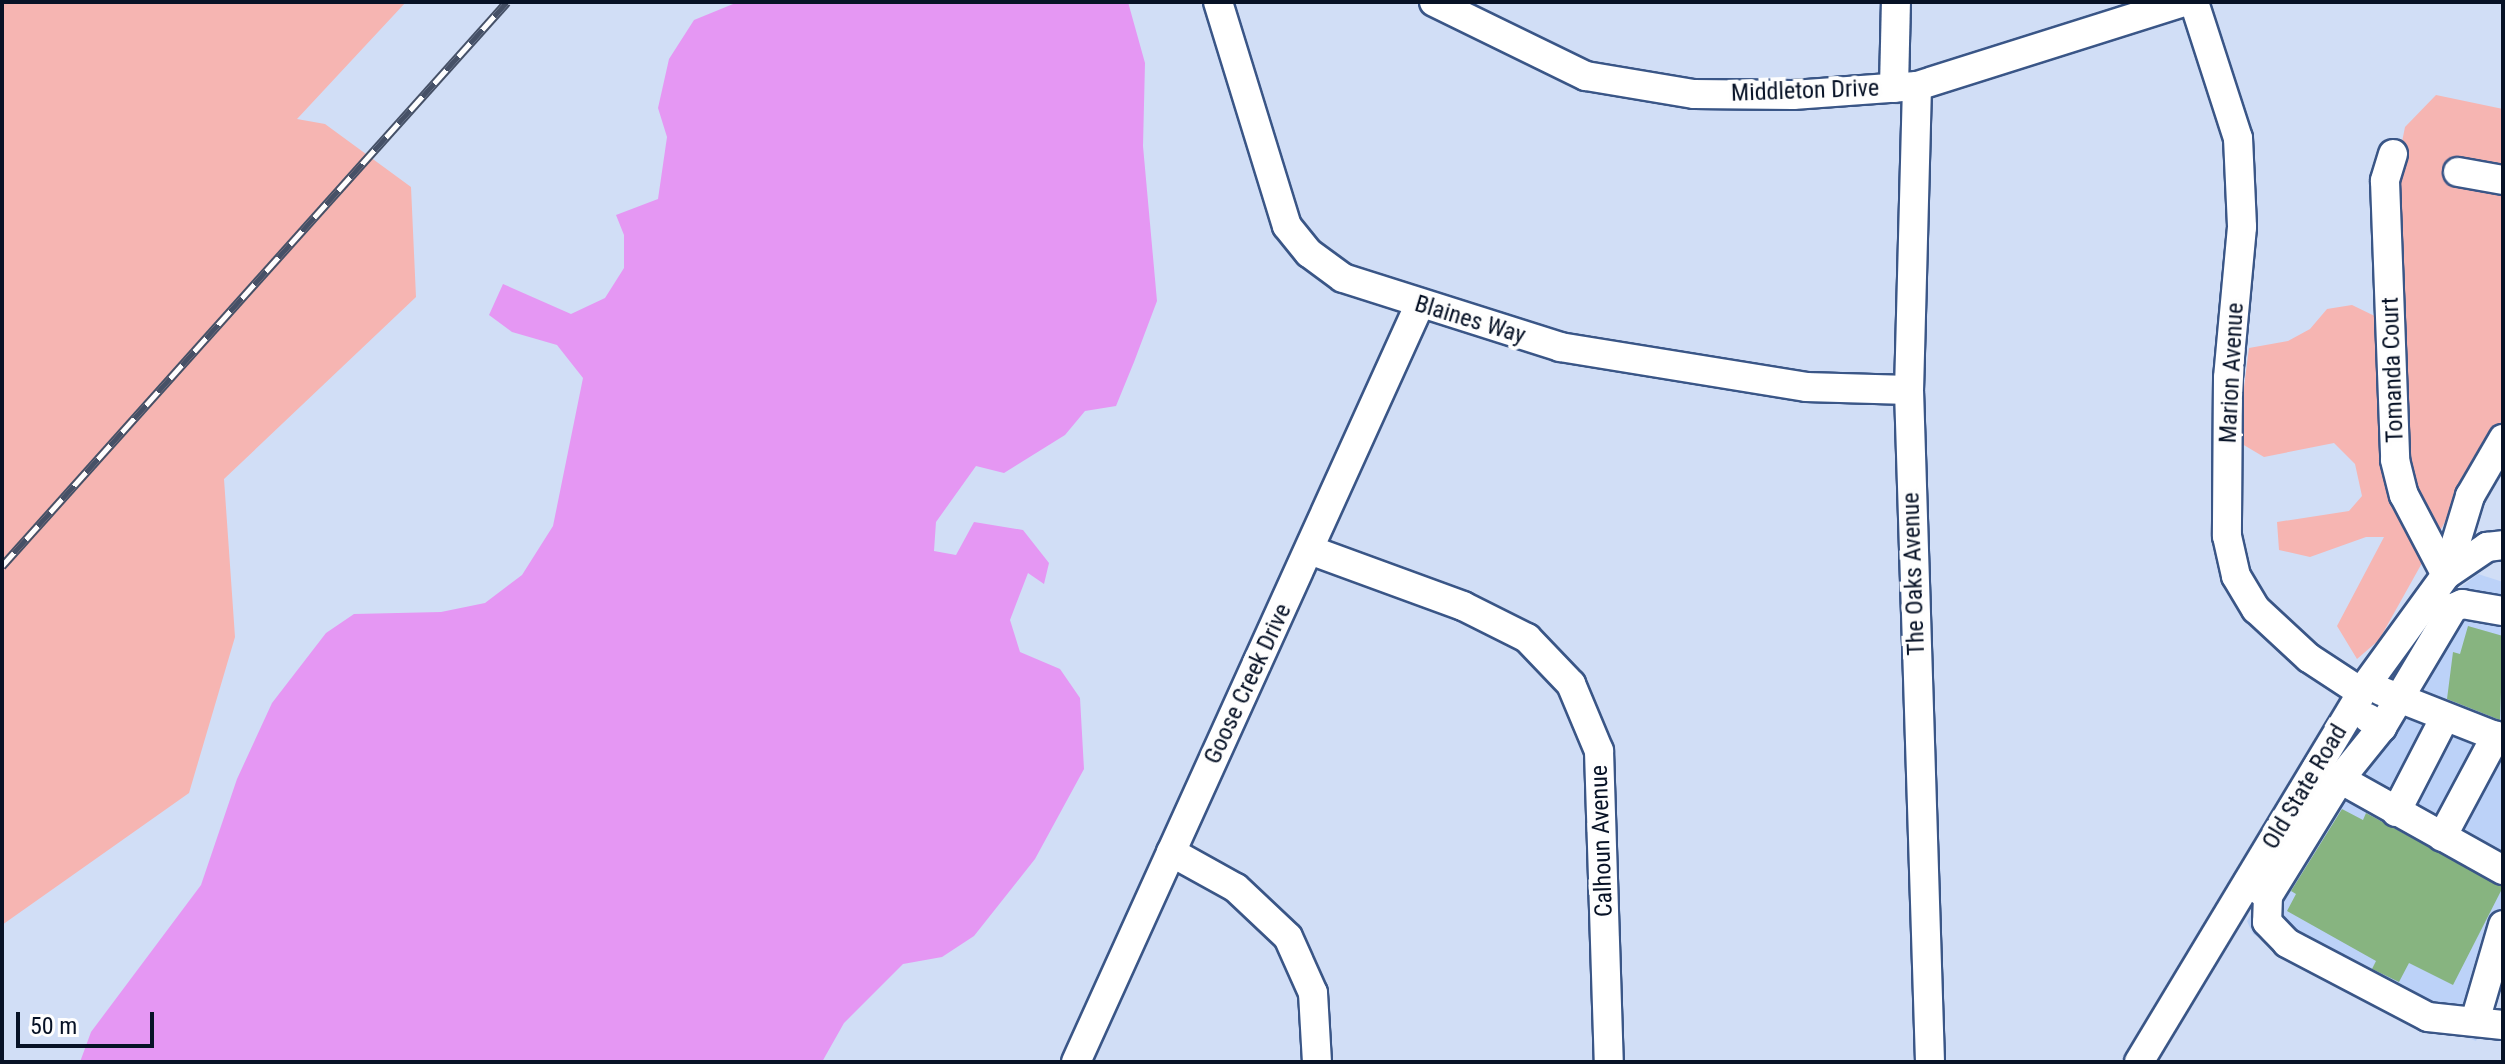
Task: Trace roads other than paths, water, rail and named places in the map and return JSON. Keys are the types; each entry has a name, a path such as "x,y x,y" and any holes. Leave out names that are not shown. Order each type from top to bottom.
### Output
{"street":[{"name":"Blaines Way","path":"1218,2 1287,226 1309,253 1343,278 1419,306 1560,347 1663,368 1806,387 1909,390"},
{"name":"Middleton Drive","path":"1434,2 1586,76 1694,94 1906,87 2183,2"},
{"name":"The Oaks Avenue","path":"1896,2 1906,87 1909,390 1930,1062"},
{"name":"Marion Avenue","path":"2194,2 2238,138 2242,227 2228,378 2227,536 2236,576 2256,609 2309,658 2360,695"},
{"name":"Tomanda Court","path":"2393,154 2385,181 2395,460 2404,495 2446,575"},
{"path":"2458,172 2503,180"},
{"name":"Goose Creek Drive","path":"1076,1062 1419,306"},
{"path":"2446,575 2470,496 2503,439"},
{"name":"Old State Road","path":"2139,1062 2258,889 2360,695 2446,575 2487,547 2503,545"},
{"name":"Calhoun Avenue","path":"1310,550 1463,606 1527,638 1571,684 1599,751 1609,1062"},
{"path":"2503,611 2462,604 2453,608 2382,727 2258,889 2267,922 2287,943 2428,1017 2489,1023 2503,925"},
{"path":"2360,695 2398,698 2499,738 2442,837"},
{"path":"2360,695 2382,727"},
{"path":"2396,812 2445,717"},
{"path":"2340,779 2503,870"},
{"path":"1171,852 1236,888 1288,937 1313,993 1317,1062"}],"railway":[{"path":"2,566 507,2"}]}
